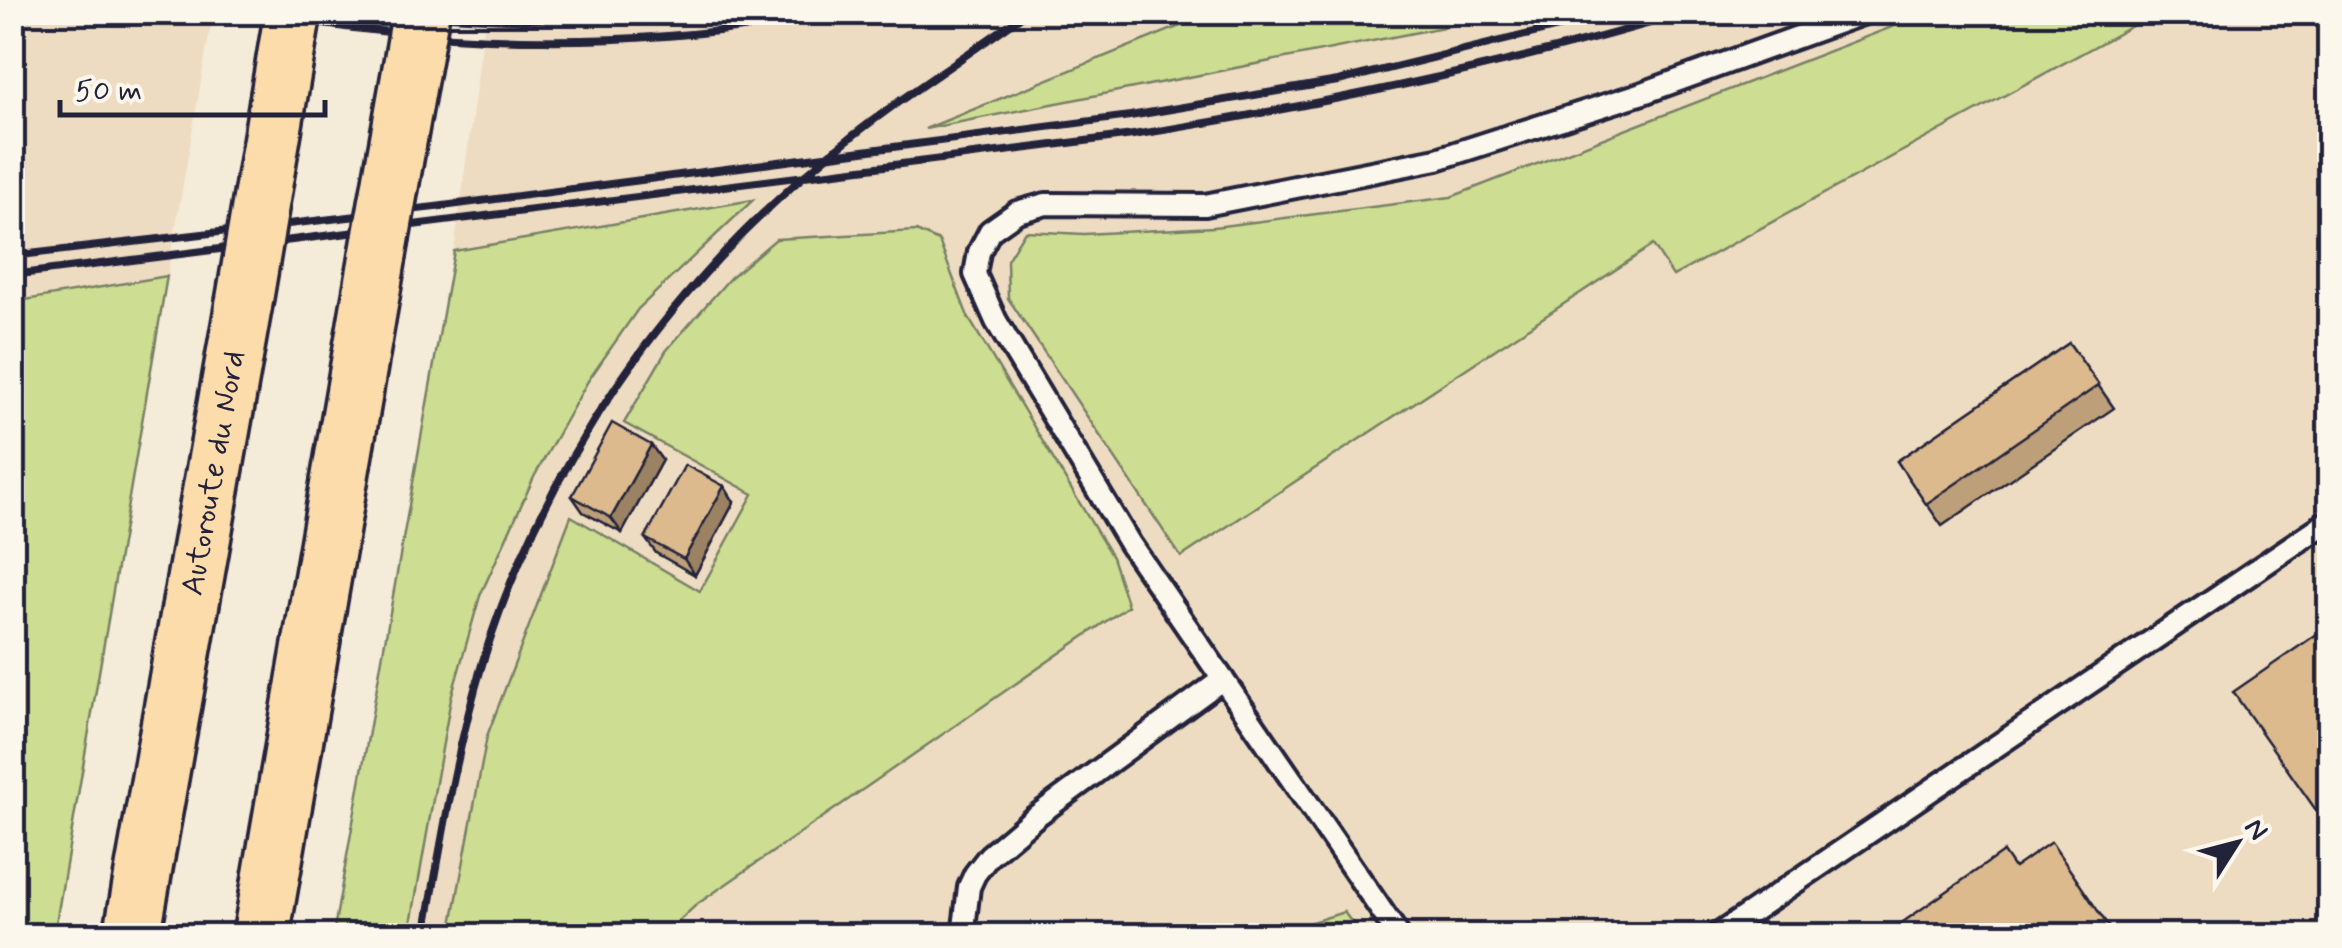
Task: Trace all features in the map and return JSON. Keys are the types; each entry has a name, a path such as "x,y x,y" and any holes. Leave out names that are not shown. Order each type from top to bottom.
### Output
{"highway":[{"name":"Autoroute du Nord","path":"132,936 293,12"},
{"path":"261,936 421,12"}],"lane":[{"path":"1398,936 1130,544 996,321 976,274 979,252 990,232 1017,212 1046,204 1205,204 1437,159 1643,93 1867,12"},
{"path":"1716,936 2330,520"},
{"path":"963,936 974,874 989,856 1035,817 1223,679"}],"shaded area":[{"path":"13,13 213,13 167,276 13,302"},
{"path":"486,13 1212,13 933,127 1515,13 1928,13 1451,197 1214,227 1084,234 1025,231 1182,557 1654,245 1674,276 2156,13 2329,13 2329,935 1361,936 1344,912 1270,936 664,935 1112,557 968,317 939,241 776,239 730,278 666,351 624,424 754,493 700,591 571,517 487,736 450,935 410,936 451,698 480,596 534,477 588,381 638,309 752,201 454,251"}],"green space":[{"path":"1212,13 1515,13 925,129"},
{"path":"1928,13 2156,13 1673,276 1653,245 1181,557 1008,298 1007,260 1025,231 1084,234 1214,227 1451,197"},
{"path":"753,200 638,309 588,381 534,477 480,596 451,698 409,935 333,935 454,251"},
{"path":"916,231 939,241 968,317 1112,557 1128,606 696,905 664,935 450,935 487,736 571,516 700,591 753,494 624,423 666,351 730,278 776,239"},
{"path":"167,276 54,935 13,935 13,302"},
{"path":"1344,912 1361,935 1270,935"}],"building":[{"path":"2069,343 2099,385 1926,504 1897,461"},
{"path":"612,423 651,445 611,518 572,496"},
{"path":"685,465 724,486 684,559 645,538"},
{"path":"2330,625 2330,830 2233,692"},
{"path":"2051,842 2115,936 1883,936 2003,852 2014,868"}],"railway":[{"path":"248,12 394,32 543,40 692,34 838,12"},
{"path":"369,12 524,20 703,12"},
{"path":"425,936 457,763 483,661 540,518 617,385 663,323 766,210 873,120 1027,12"},
{"path":"12,256 435,207 1130,116 1338,81 1619,12"},
{"path":"12,275 1133,135 1412,83 1688,12"}]}
